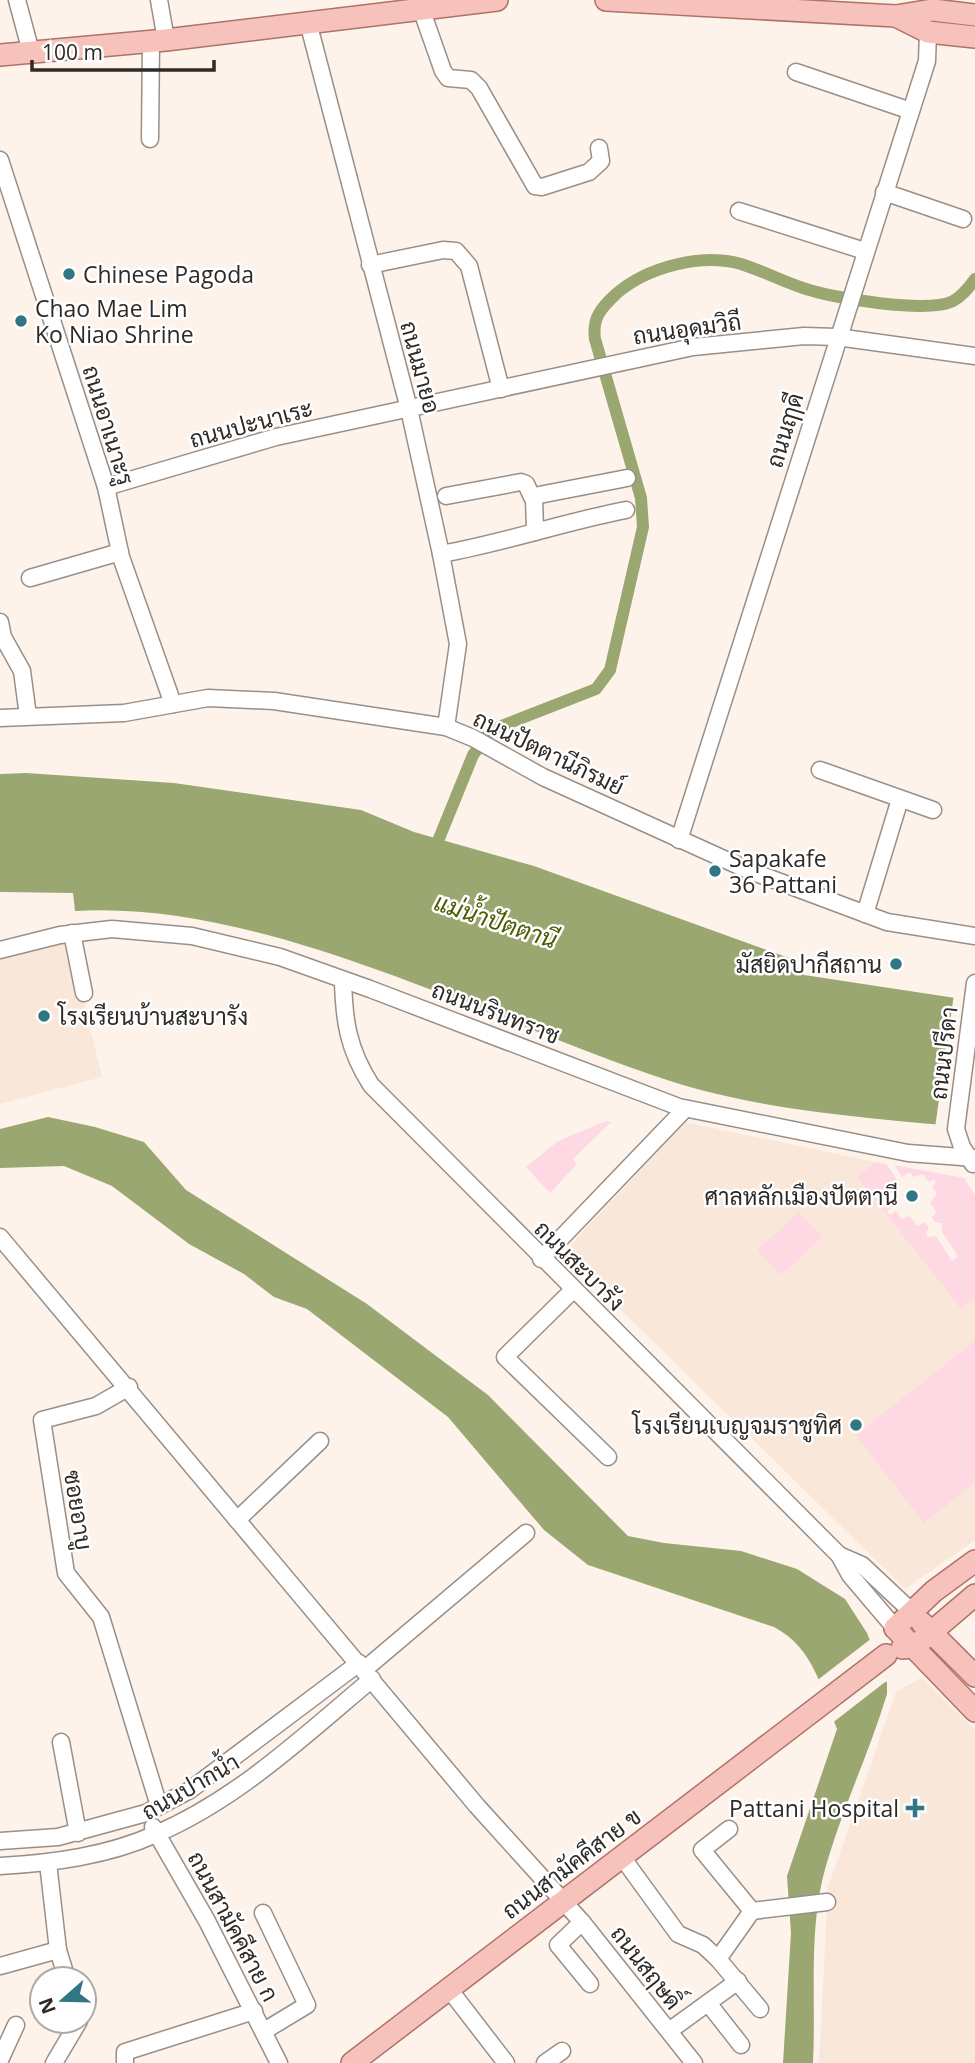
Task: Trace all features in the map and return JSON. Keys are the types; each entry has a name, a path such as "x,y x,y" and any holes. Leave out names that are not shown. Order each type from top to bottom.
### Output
{"main road":[{"path":"0,55 308,22 419,3 496,0"},
{"path":"607,0 896,16 934,5 963,9 951,34"},
{"path":"928,32 934,5"},
{"path":"896,16 928,32 975,37"},
{"path":"975,1561 911,1611 895,1628 888,1653 914,1647 975,1595"},
{"path":"911,1611 975,1676"},
{"path":"895,1628 975,1711"},
{"name":"ถนนสามัคคีสาย ข","path":"352,2063 822,1707 888,1653"}],"street":[{"path":"17,0 31,52"},
{"path":"150,139 159,0"},
{"path":"419,3 447,78 471,80 479,88 535,186 542,187 589,172 601,161 599,148"},
{"name":"ถนนมายอ","path":"308,22 409,409 441,554 458,644 446,727"},
{"name":"ถนนฤๅดี","path":"679,841 852,290 928,61 928,32"},
{"path":"796,72 911,111"},
{"name":"ถนนอาเนาะรู","path":"0,160 106,487 120,552 173,704"},
{"path":"884,192 964,219"},
{"path":"739,211 865,251"},
{"path":"370,265 443,250 456,251 469,266 501,389"},
{"name":"ถนนอุดมวิถี","path":"409,409 614,362 693,347 804,336 837,337 975,356"},
{"name":"ถนนปะนาเระ","path":"106,487 276,437 409,409"},
{"path":"532,497 627,478"},
{"path":"446,496 521,482 526,484 532,497 534,533"},
{"path":"441,554 534,533 574,520 626,510"},
{"path":"30,578 120,552"},
{"path":"0,622 4,645 22,671 28,716"},
{"name":"ถนนปัตตานีภิรมย์","path":"0,718 124,713 208,698 274,701 446,727 473,738 543,777 748,870 887,922 975,936"},
{"path":"820,770 933,810"},
{"path":"865,914 900,799"},
{"name":"ถนนนรินทราช","path":"0,950 72,933 112,929 192,936 279,957 685,1109 908,1153 973,1160"},
{"path":"72,933 84,993"},
{"name":"ถนนสะบารัง","path":"343,980 344,1023 358,1065 371,1085 541,1259 839,1555"},
{"name":"ถนนปรีดา","path":"973,1160 957,1137 956,1129 975,984"},
{"path":"541,1259 685,1109"},
{"name":"ถนนสฤษดิ์","path":"0,1237 129,1387 477,1806 582,1922 694,2063"},
{"path":"573,1290 505,1357 608,1457"},
{"name":"ซอยอาบู","path":"129,1387 96,1406 42,1420 66,1573 101,1617 152,1810"},
{"path":"237,1520 320,1441"},
{"path":"365,1670 526,1534"},
{"path":"839,1555 862,1565 911,1611"},
{"path":"839,1555 850,1575 895,1628"},
{"name":"ถนนปากน้ำ","path":"0,1841 58,1838 152,1810 190,1790 365,1670"},
{"name":"ถนนปากน้ำ","path":"0,1866 48,1863 113,1849 157,1834 236,1790 365,1670"},
{"path":"61,1742 78,1833"},
{"name":"ถนนสามัคคีสาย ก","path":"152,1810 157,1834 254,2011 279,2063"},
{"path":"729,1829 702,1850 752,1910"},
{"path":"622,1857 678,1934 703,1945 738,1981 760,2009"},
{"path":"48,1863 58,1950 63,1965"},
{"path":"718,1959 752,1910 827,1902"},
{"path":"263,1913 307,2005 264,2031"},
{"path":"582,1922 558,1945 590,1984"},
{"path":"0,1966 58,1950"},
{"path":"669,2031 738,1981"},
{"path":"449,1989 506,2063"},
{"path":"708,2003 741,2045"},
{"path":"125,2063 125,2052 254,2011"},
{"path":"0,2060 16,2025"},
{"path":"54,2063 71,2035"},
{"path":"545,2063 562,2051"}],"shaded area":[{"name":"โรงเรียนบ้านสะบารัง","path":"69,940 102,1077 0,1104 0,955"},
{"path":"606,1121 611,1122 573,1159 577,1164 550,1193 526,1167 558,1141"},
{"name":"โรงเรียนเบญจมราชูทิศ","path":"685,1122 875,1162 857,1177 961,1309 975,1299 975,1540 905,1589 563,1253"},
{"path":"875,1162 886,1164 898,1181 890,1186 893,1191 888,1199 893,1206 887,1211 890,1215 896,1211 901,1219 910,1216 917,1226 925,1222 929,1227 926,1233 928,1237 936,1236 952,1261 958,1256 942,1232 942,1223 936,1223 931,1217 937,1213 930,1202 937,1194 932,1186 936,1183 934,1179 929,1182 923,1174 913,1177 910,1172 902,1177 894,1165 964,1178 975,1195 975,1299 961,1309 857,1177"},
{"path":"799,1212 822,1237 781,1275 757,1250"},
{"path":"975,1341 975,1482 924,1523 856,1435"},
{"name":"Pattani Hospital","path":"922,1677 975,1730 975,2063 819,2063 828,1887 896,1692"}],"water":[{"name":"แม่น้ำปัตตานี","path":"26,773 174,783 361,810 414,832 534,866 789,958 804,975 975,1001 975,1128 781,1107 704,1091 597,1055 451,997 299,944 223,924 148,913 75,911 73,893 0,892 0,774"},
{"path":"48,1117 95,1127 144,1142 186,1190 367,1304 488,1395 628,1536 664,1543 741,1551 797,1569 845,1599 867,1633 887,1683 887,1694 836,1834 822,1881 814,1949 813,2063 783,2063 791,1933 787,1876 837,1729 815,1671 799,1646 774,1627 588,1565 544,1530 448,1417 307,1309 274,1297 244,1274 189,1244 112,1186 64,1166 0,1168 0,1129"}],"pier":[{"path":"954,994 975,998 975,1132 935,1128"},
{"path":"872,1638 889,1679 831,1724 815,1682"}],"waterway":[{"path":"434,851 473,755 491,730 596,689 610,670 643,527 641,498 595,339 596,319 606,304 643,276 675,265 709,260 741,264 819,293 903,305 941,305 953,301 963,294 975,279"}],"place":[{"name":"Chinese Pagoda","path":"69,274"},
{"name":"Chao Mae Lim Ko Niao Shrine","path":"21,321"},
{"name":"Sapakafe 36 Pattani","path":"715,871"},
{"name":"มัสยิดปากีสถาน","path":"896,964"},
{"name":"โรงเรียนบ้านสะบารัง","path":"44,1016"},
{"name":"ศาลหลักเมืองปัตตานี","path":"912,1196"},
{"name":"โรงเรียนเบญจมราชูทิศ","path":"856,1425"},
{"name":"Pattani Hospital","path":"915,1808"}]}
